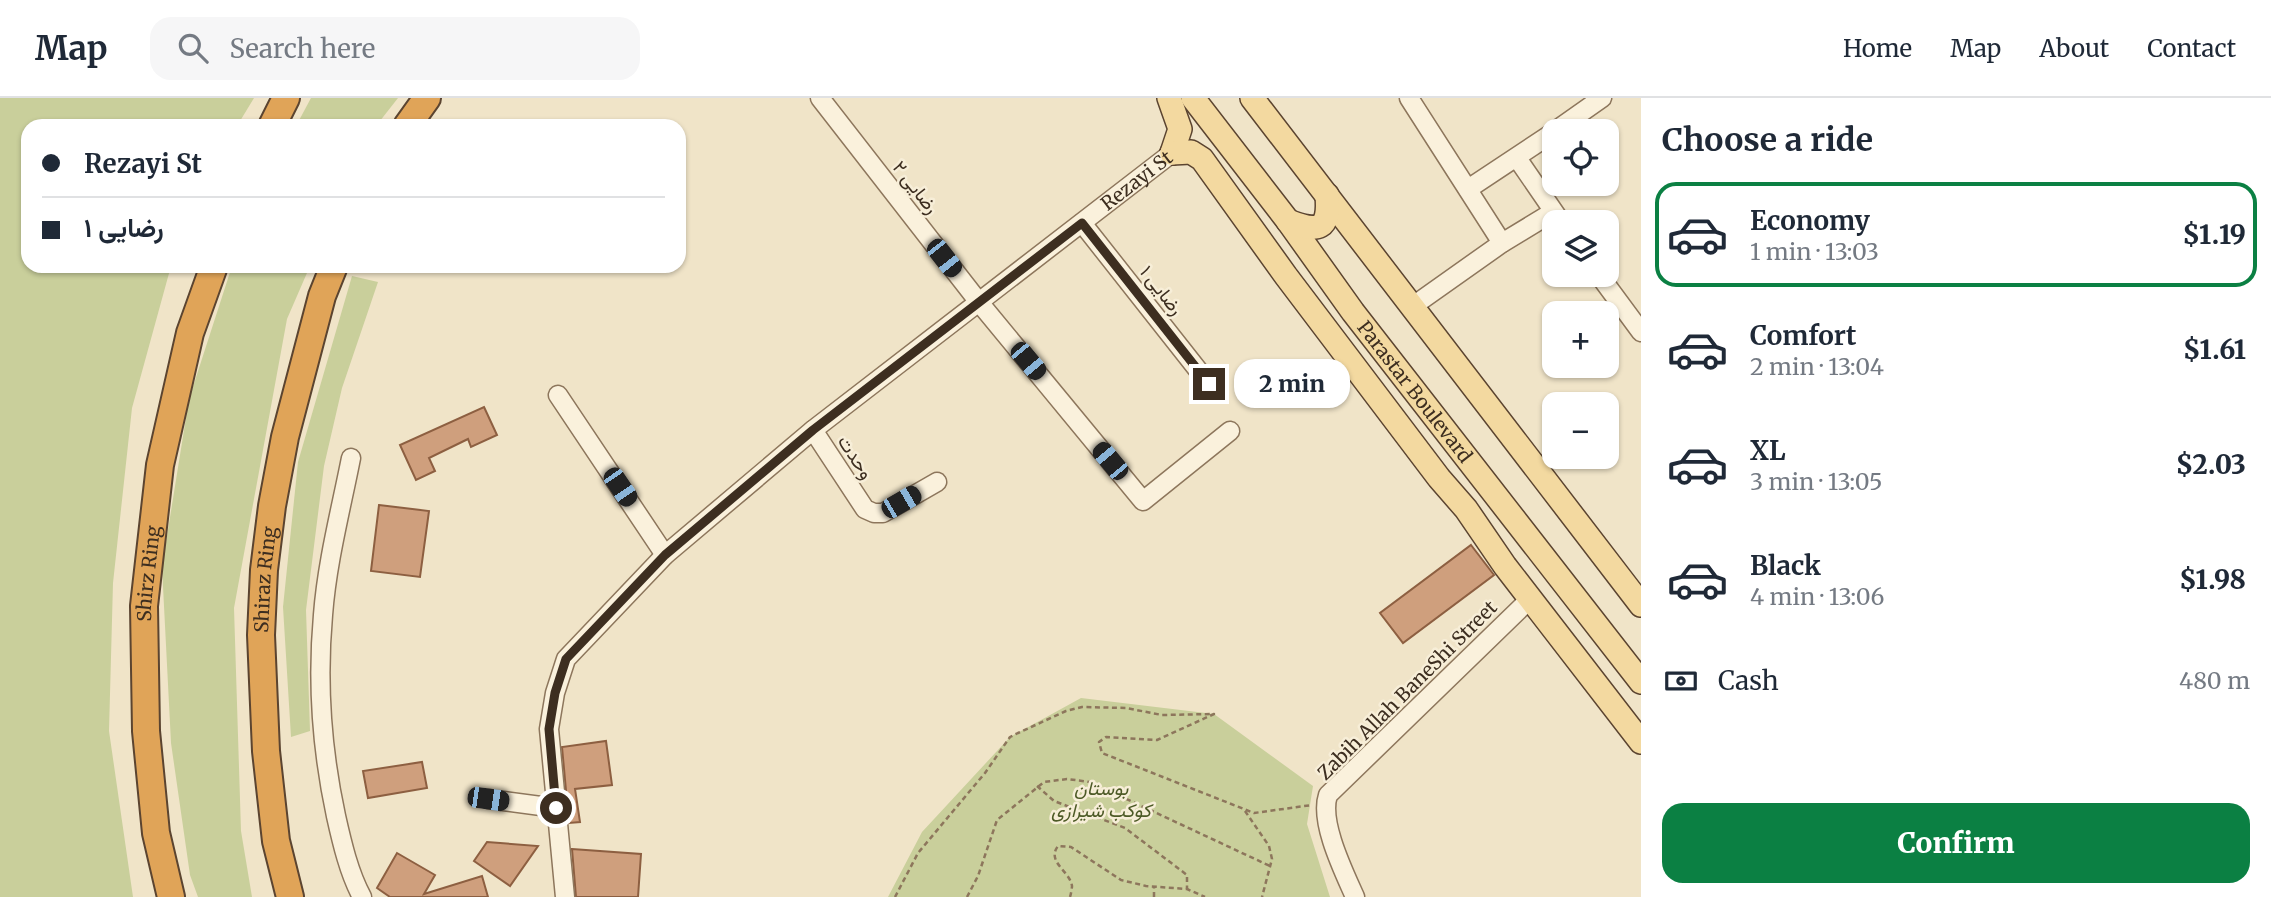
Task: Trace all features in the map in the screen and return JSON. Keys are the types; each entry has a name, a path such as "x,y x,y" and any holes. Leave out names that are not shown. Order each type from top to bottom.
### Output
{"highway":[{"path":"276,119 286,98"},
{"path":"412,119 427,98"},
{"name":"Shirz Ring","path":"171,894 156,833 146,730 144,606 160,465 190,334 212,273"},
{"name":"Shiraz Ring","path":"290,897 275,841 266,751 261,635 264,570 285,437 322,296 331,273"},
{"path":"275,841 282,897"}],"main road":[{"name":"Rezayi St","path":"1169,98 1180,129 1172,153"},
{"name":"Parastar Boulevard","path":"1193,98 1361,322 1641,682"},
{"path":"1252,98 1641,605"},
{"path":"1172,153 1191,152 1202,159 1294,286 1641,742"},
{"path":"1288,222 1314,228 1321,225 1327,220 1329,213 1327,195"},
{"path":"1319,265 1326,239 1342,233 1355,233"},
{"path":"1466,509 1512,515 1505,566"}],"street":[{"name":"رضایی ۲","path":"820,98 978,301 1143,501 1230,431"},
{"path":"1409,98 1502,243"},
{"path":"1573,119 1601,98"},
{"path":"1468,189 1542,141"},
{"name":"Rezayi St","path":"565,897 549,729 555,693 566,659 665,555 813,430 1172,153"},
{"path":"1517,158 1552,210"},
{"name":"رضایی ۱","path":"1082,223 1209,384"},
{"path":"1413,306 1502,243 1542,224"},
{"path":"1608,287 1641,332"},
{"path":"558,395 665,555"},
{"name":"وحدت","path":"813,430 865,509 874,513 883,513 937,482"},
{"path":"351,458 334,540 323,614 321,688 328,782 340,835 362,897"},
{"name":"Zabih Allah BaneShi Street","path":"1355,897 1336,852 1325,803 1328,796 1530,599"},
{"path":"488,799 556,808"}],"path":[{"path":"895,897 918,853 985,773 1010,737 1066,711 1082,707 1126,708 1162,715 1214,714 1157,740 1106,737 1099,742 1102,753 1254,813 1325,803"},
{"path":"967,897 978,876 994,824 1037,786 1056,779 1090,782 1270,866"},
{"path":"1037,786 1054,801 1125,828 1187,875 1187,889"},
{"path":"1243,809 1269,846 1272,859 1262,897"},
{"path":"1070,897 1072,883 1055,856 1058,846 1071,847 1121,880 1154,887 1187,889 1205,897"},
{"path":"1154,887 1154,897"}],"green space":[{"path":"0,98 254,98 241,119 21,119 21,273 169,273 132,408 113,583 109,731 133,897 0,897"},
{"path":"311,98 398,98 382,119 300,119"},
{"path":"230,273 307,273 287,319 234,608 241,831 252,897 198,897 190,875 171,743 162,567 189,399"},
{"path":"352,276 378,282 342,388 324,466 306,610 310,731 291,737 283,607 298,462"},
{"name":"بوستان کوکب شیرازی","path":"1081,698 1214,714 1313,786 1307,824 1330,897 888,897 922,832 1010,737"}],"building":[{"path":"484,407 497,435 471,447 468,439 429,458 435,471 416,480 400,445"},
{"path":"379,505 429,511 420,577 371,571"},
{"path":"1471,545 1494,575 1403,643 1380,613"},
{"path":"606,741 612,785 575,789 580,822 569,823 562,747"},
{"path":"422,762 427,788 368,798 363,771"},
{"path":"487,842 538,846 510,886 474,861"},
{"path":"572,849 641,854 638,897 576,897"},
{"path":"397,853 435,875 424,894 482,876 488,897 390,897 377,888"}],"route":[{"path":"556,808 549,729 555,693 566,659 665,555 813,430 1082,223 1209,384"}]}
